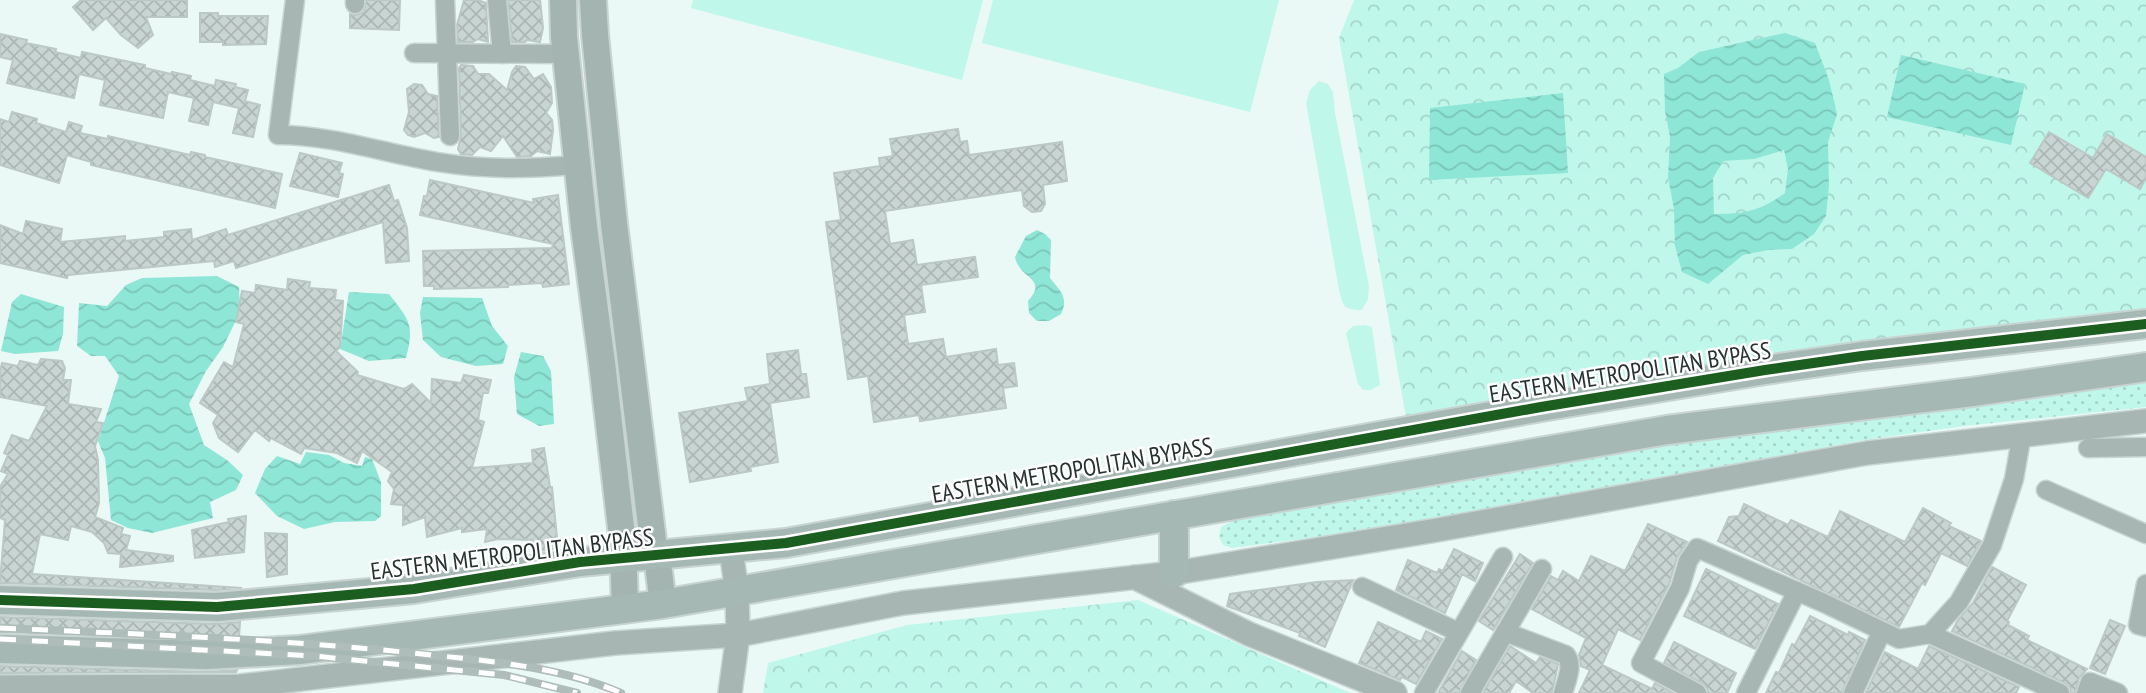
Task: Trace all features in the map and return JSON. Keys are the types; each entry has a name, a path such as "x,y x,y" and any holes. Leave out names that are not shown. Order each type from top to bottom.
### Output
{"main road":[{"path":"563,0 577,164 624,545 622,559 625,608"},
{"path":"593,0 594,35 614,224 663,604"},
{"name":"EASTERN METROPOLITAN BYPASS","path":"0,600 230,606 414,589 580,562 786,543 1541,407 1765,370 1902,351 2146,324"},
{"path":"0,649 206,655 285,651 663,604 1667,430 2146,367"},
{"path":"1174,515 1174,573"}],"street":[{"path":"295,0 278,135 301,135 436,162 486,169 577,164"},
{"path":"445,0 450,136"},
{"path":"497,0 502,54"},
{"path":"414,53 566,54"},
{"path":"0,687 241,687 615,643 738,635 903,603 1174,573 1437,530 1867,453 2146,421"},
{"path":"1930,634 1959,602 1992,545 2014,479 2022,435"},
{"path":"2088,448 2146,447"},
{"path":"2046,490 2146,534"},
{"path":"1698,693 1641,663 1680,588 1688,561 1698,548 1899,639 1930,634 2060,693"},
{"path":"730,693 738,635 737,592 731,550"},
{"path":"1424,693 1503,557"},
{"path":"1470,693 1542,569"},
{"path":"1134,578 1249,634 1395,693"},
{"path":"2146,584 2138,625 2146,627"},
{"path":"1362,587 1458,632"},
{"path":"1746,693 1797,591"},
{"path":"1853,693 1882,631"},
{"path":"1506,632 1566,655 1570,668 1563,693"},
{"path":"2086,693 2090,682 2118,693"}],"green space":[{"path":"693,0 983,0 962,80 691,8"},
{"path":"993,0 1279,0 1250,112 982,43"},
{"path":"1354,0 2146,0 2146,314 1407,423 1339,38"},
{"path":"1319,81 1328,84 1333,92 1369,286 1368,299 1362,310 1345,306 1339,290 1306,103 1310,90"},
{"path":"1353,326 1372,327 1380,385 1371,390 1363,390 1358,384 1346,333"},
{"path":"2146,381 2146,407 1964,426 1858,441 1370,530 1232,548 1223,545 1219,537 1221,527 1241,517 1687,440"},
{"path":"1138,600 1350,693 763,693 768,663 907,625"}],"water":[{"path":"1785,33 1815,43 1829,80 1837,114 1828,142 1829,185 1826,216 1814,234 1792,249 1743,255 1708,284 1682,272 1675,246 1674,209 1668,177 1670,137 1665,111 1664,74 1678,68 1699,52","holes":["1784,150 1788,169 1785,193 1768,204 1752,210 1714,214 1713,178 1723,161 1754,159"]},
{"path":"1901,55 2025,84 2011,145 1887,117"},
{"path":"1563,93 1568,173 1429,180 1430,108"},
{"path":"1037,230 1051,240 1050,278 1064,299 1061,314 1049,321 1037,321 1029,313 1028,301 1034,293 1034,283 1015,257 1026,236"},
{"path":"217,276 239,287 240,312 223,347 206,371 189,404 204,445 227,460 243,475 236,490 210,502 213,518 152,533 128,528 111,520 105,458 98,441 119,376 105,356 91,356 77,346 79,303 107,306 126,285 142,278"},
{"path":"349,292 389,294 406,317 410,330 406,358 369,361 340,349"},
{"path":"21,294 64,307 63,334 58,351 15,354 1,351 12,302"},
{"path":"423,297 482,298 492,326 508,346 503,364 476,366 441,357 423,340 420,313"},
{"path":"521,352 543,356 551,371 554,424 539,426 517,414 514,377"},
{"path":"306,452 329,455 344,463 362,466 365,457 372,459 381,482 381,516 375,521 335,522 304,529 277,516 255,493 265,469 277,456 300,464"}],"building":[{"path":"81,0 187,0 187,17 146,17 153,35 138,48 121,35 106,18 93,30 73,7"},
{"path":"366,0 400,0 399,30 350,28 350,14 364,12"},
{"path":"464,0 486,3 488,42 478,39 473,42 458,42 457,25"},
{"path":"508,0 540,0 543,28 540,42 512,42"},
{"path":"200,13 218,13 218,16 268,16 266,44 223,45 223,42 200,42"},
{"path":"0,34 81,58 82,52 145,65 145,68 171,74 191,76 190,80 215,86 216,80 236,84 235,87 248,90 245,101 260,105 253,137 233,133 239,108 213,102 208,125 189,121 194,98 168,92 163,118 100,105 105,80 79,74 74,98 7,83 13,60 0,57"},
{"path":"461,65 473,66 478,74 489,74 507,90 516,66 525,67 534,79 543,74 551,87 552,103 546,113 552,120 553,130 550,154 537,151 531,156 517,157 503,136 491,151 480,147 472,155 461,154 458,149 461,136"},
{"path":"414,84 422,85 428,94 437,96 439,137 434,138 425,133 414,137 404,130 409,112 407,89"},
{"path":"12,112 37,119 36,123 66,132 69,122 82,126 80,133 108,139 108,136 190,155 191,152 282,174 275,208 91,165 91,162 67,155 59,183 0,165 0,119 9,122"},
{"path":"958,129 960,142 967,141 969,155 1062,142 1067,181 1043,185 1045,204 1041,211 1032,212 1024,206 1022,190 885,211 890,244 913,240 917,265 975,257 978,277 921,285 925,312 904,315 908,344 943,339 946,357 996,349 998,365 1014,363 1017,386 1003,388 1006,408 920,421 919,415 874,422 868,376 848,379 826,222 841,220 834,173 880,166 879,158 893,156 890,139"},
{"path":"2049,132 2093,158 2107,134 2146,157 2146,178 2140,189 2106,169 2088,198 2030,163"},
{"path":"300,153 342,163 339,173 343,174 338,197 290,186"},
{"path":"430,180 534,203 533,199 558,195 569,284 434,289 434,286 424,286 423,251 552,248 553,244 420,215"},
{"path":"389,185 394,201 398,200 407,228 409,261 386,263 383,222 236,268 234,261 215,267 214,261 68,275 67,278 0,263 0,225 23,234 26,221 62,229 60,242 125,236 125,241 164,237 164,232 191,229 192,240 226,229 228,235"},
{"path":"288,279 310,282 309,288 336,290 335,300 343,301 340,347 336,351 358,372 357,375 404,389 412,384 431,403 432,379 461,383 464,375 491,380 488,393 483,393 478,420 484,422 472,468 533,463 532,450 544,448 552,487 558,548 534,552 533,540 498,539 485,542 487,529 462,532 462,528 427,537 425,517 403,525 403,505 391,504 394,489 388,481 392,472 362,451 357,463 337,453 304,448 301,454 271,438 269,441 255,430 238,452 219,438 213,423 218,415 200,403 224,362 233,367 244,324 236,322 242,291 255,293 256,285 287,290"},
{"path":"798,350 801,374 806,374 809,397 770,403 778,462 750,467 751,471 690,482 679,413 748,401 745,388 770,384 767,354"},
{"path":"41,359 62,361 65,368 63,380 71,380 68,404 101,409 96,422 103,423 95,446 99,503 95,517 123,528 121,534 130,536 126,550 173,556 173,561 120,567 121,554 108,553 104,543 92,532 71,526 68,540 40,534 32,574 242,588 217,590 0,583 5,520 0,518 0,487 8,474 1,471 8,455 4,453 12,435 29,441 47,406 0,397 0,371 2,363 18,366 20,361 38,365"},
{"path":"1744,504 1788,525 1791,520 1828,537 1840,511 1905,542 1923,508 1951,523 1949,526 1981,541 1967,566 1941,553 1899,627 1718,541 1729,517 1739,516"},
{"path":"246,516 244,552 195,558 192,530"},
{"path":"1648,524 1687,542 1677,557 1669,584 1640,640 1618,629 1602,665 1652,689 1655,683 1673,693 1579,693 1590,670 1581,666 1579,655 1586,638 1532,609 1551,576 1558,580 1563,571 1579,581 1591,556 1625,571"},
{"path":"265,533 287,534 287,574 267,577"},
{"path":"1454,549 1483,563 1475,581 1462,574 1445,613 1396,590 1408,560 1437,573 1439,569 1443,571"},
{"path":"1520,554 1533,563 1493,630 1479,621"},
{"path":"1992,567 2026,585 2007,621 2008,625 2029,636 2027,640 2087,669 2079,678 2075,693 2071,693 2070,687 2065,683 1952,631 1973,603"},
{"path":"1706,569 1778,604 1755,649 1684,616"},
{"path":"1353,580 1325,647 1299,636 1300,633 1227,606 1230,594"},
{"path":"1810,616 1848,635 1849,632 1865,640 1842,693 1766,693 1776,672 1779,673 1792,644 1795,645"},
{"path":"0,617 216,624 240,622 239,637 206,638 0,632"},
{"path":"2110,620 2125,626 2105,674 2090,668"},
{"path":"1378,622 1421,642 1426,631 1442,639 1416,684 1359,663"},
{"path":"1674,642 1736,673 1727,693 1708,693 1702,683 1664,663"},
{"path":"1510,646 1536,663 1540,657 1558,664 1552,693 1533,693 1516,681 1509,693 1483,693"},
{"path":"1929,646 2019,687 2016,693 1866,693 1885,652 1918,669"},
{"path":"1462,651 1476,660 1459,693 1438,693"},
{"path":"0,666 206,672 237,670 236,672 0,673"}],"railway":[{"path":"0,628 259,641 413,653 545,670 621,693"},
{"path":"0,639 314,656 504,675 577,693"}],"cycle path":[{"path":"0,600 217,607 414,589 580,562 786,543 1541,407 1765,370 1862,356 2146,324"}]}
